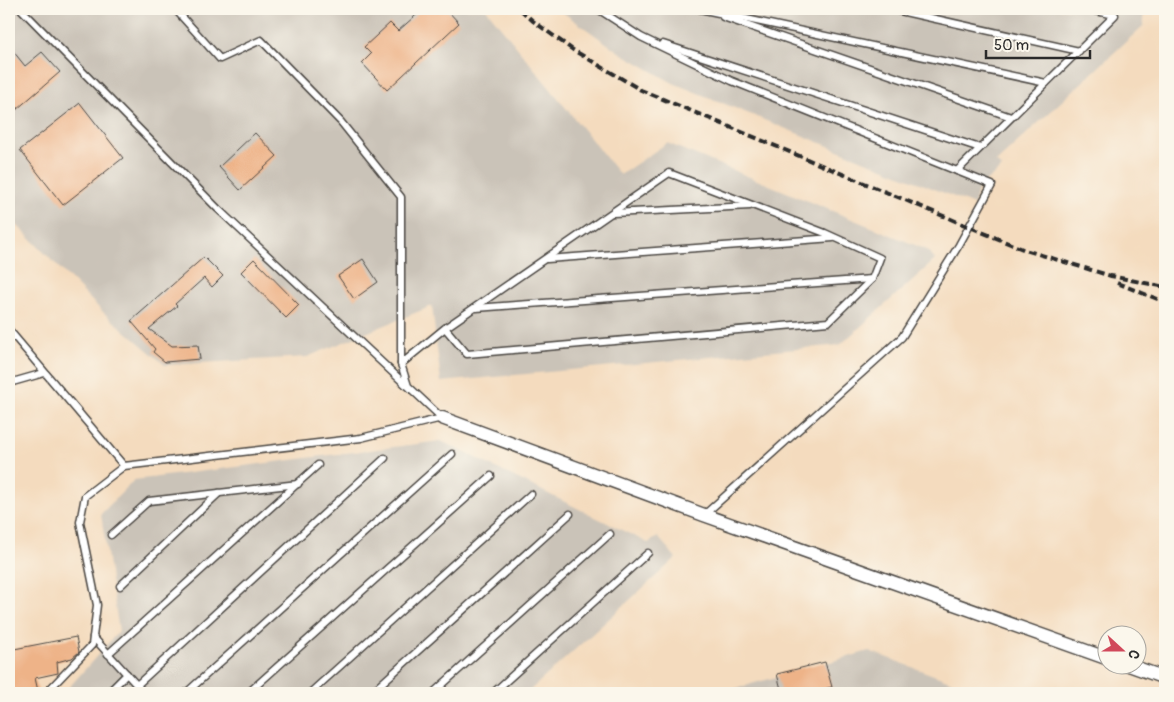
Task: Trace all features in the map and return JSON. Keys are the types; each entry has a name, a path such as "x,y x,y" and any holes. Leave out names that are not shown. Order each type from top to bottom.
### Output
{"street":[{"path":"442,418 704,515 1096,654"},
{"path":"1146,671 1165,678"}],"lane":[{"path":"21,9 218,209 442,418"},
{"path":"175,9 220,59 261,40 341,122 401,197 401,364 408,386"},
{"path":"598,9 641,37 732,81 992,185 959,245 902,337 704,515"},
{"path":"699,9 1046,83"},
{"path":"699,9 1011,117"},
{"path":"891,9 1079,51"},
{"path":"957,171 1115,15 1087,9"},
{"path":"641,37 980,148"},
{"path":"401,364 445,328 669,173 835,238 880,258 872,279 828,322 467,354 445,328"},
{"path":"612,212 754,206"},
{"path":"545,259 835,238"},
{"path":"474,308 872,279"},
{"path":"9,330 44,374 124,466"},
{"path":"9,383 44,374"},
{"path":"46,693 92,645 98,605 80,522 85,496 124,466 361,438 442,418"},
{"path":"186,693 452,454"},
{"path":"137,685 385,458"},
{"path":"108,654 318,465"},
{"path":"248,693 492,476"},
{"path":"111,535 149,501 298,484"},
{"path":"120,586 220,493"},
{"path":"310,693 531,494"},
{"path":"370,693 570,514"},
{"path":"433,693 610,534"},
{"path":"493,693 648,553"},
{"path":"93,637 144,693"},
{"path":"108,693 127,674"}],"shaded area":[{"path":"9,9 486,9 620,175 667,143 927,250 935,260 840,345 441,382 432,306 307,357 165,365 104,313 9,217"},
{"path":"558,9 1143,9 1144,25 996,162 1002,168 979,187 974,205 673,83 619,52"},
{"path":"441,441 648,543 658,537 676,558 527,693 64,693 119,631 101,514 134,480"},
{"path":"869,651 982,693 719,693"}],"building":[{"path":"423,9 446,9 459,23 387,90 362,63 371,54 364,47 390,23 398,31"},
{"path":"9,46 25,66 42,52 60,72 9,116"},
{"path":"80,103 123,158 63,205 20,150"},
{"path":"255,133 277,156 240,190 219,167"},
{"path":"204,257 223,276 212,287 204,278 175,304 177,306 149,329 172,346 198,345 200,359 165,362 153,352 155,349 131,321"},
{"path":"254,259 299,305 286,318 241,272"},
{"path":"363,259 378,282 354,299 338,276"},
{"path":"76,637 79,652 72,658 57,662 58,673 35,678 38,691 11,693 9,650"},
{"path":"825,662 832,687 807,693 782,693 777,674"}],"railway":[{"path":"520,9 533,21 573,50 641,90 1025,250 1111,276 1165,287"},
{"path":"1117,283 1165,302"}]}
